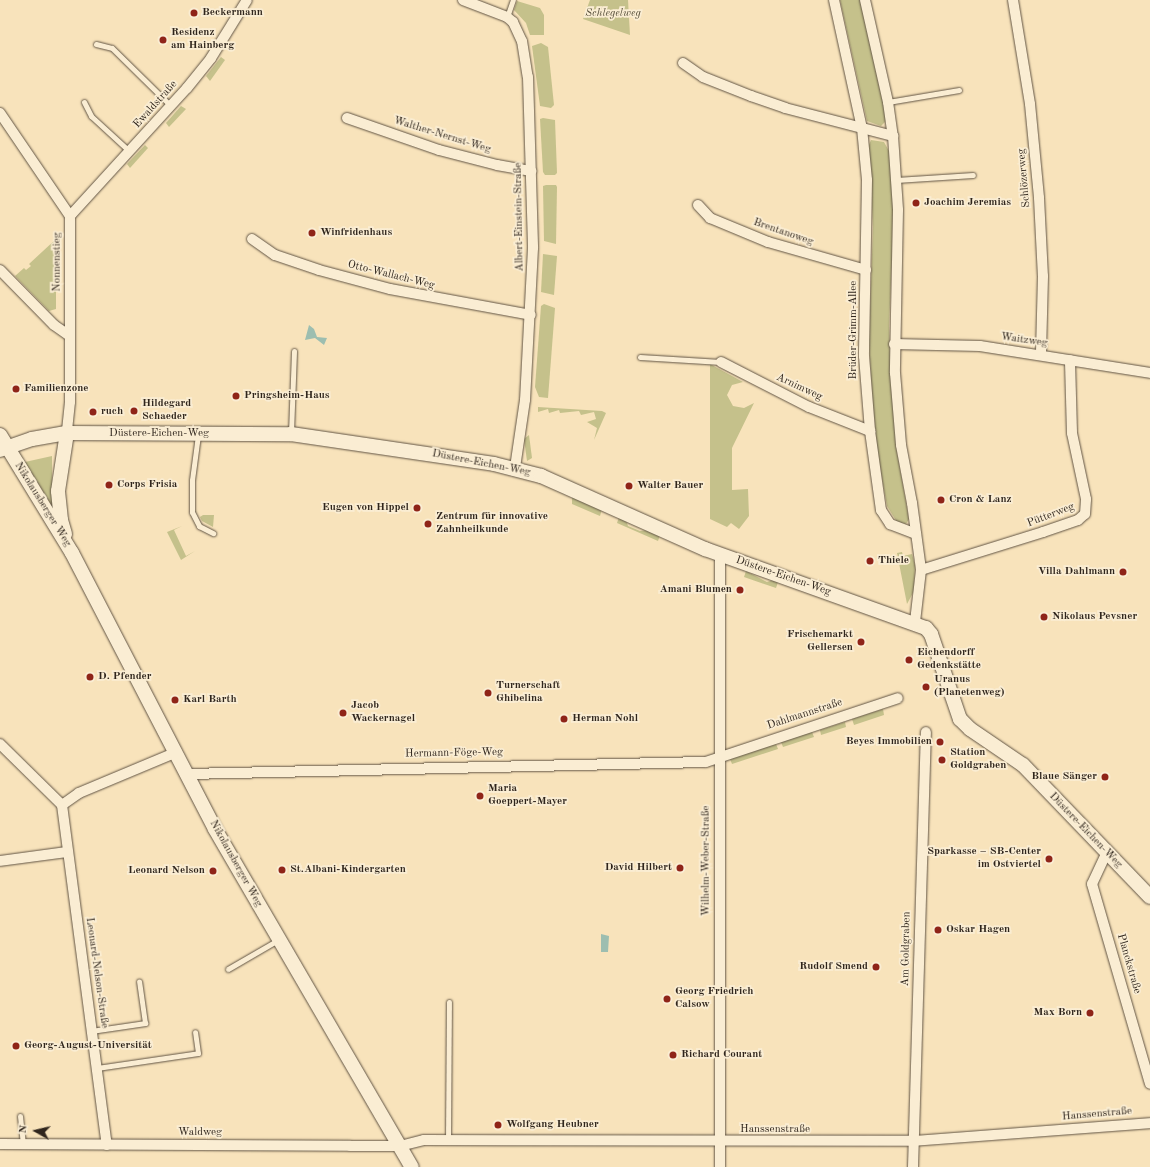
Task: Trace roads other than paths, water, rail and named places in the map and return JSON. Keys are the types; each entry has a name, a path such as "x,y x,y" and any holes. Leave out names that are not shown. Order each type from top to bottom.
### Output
{"street":[{"name":"Ewaldstraße","path":"70,216 171,106 211,58 247,0"},
{"path":"463,0 507,17"},
{"name":"Brüder-Grimm-Allee","path":"834,0 862,128 867,180 864,356 870,431 881,510 885,519 890,524 916,534"},
{"path":"865,0 888,102 893,136 898,210 894,344 901,445 921,570 915,622"},
{"name":"Schlözerweg","path":"1013,0 1030,104 1039,198 1043,276 1041,354"},
{"name":"Albert-Einstein-Straße","path":"507,17 518,29 522,41 529,99 534,242 531,315 523,417 515,468"},
{"path":"683,63 703,77 751,96 893,136"},
{"path":"0,113 70,216"},
{"name":"Walther-Nernst-Weg","path":"347,118 439,150 496,165 531,171"},
{"name":"Brentanoweg","path":"698,205 710,218 768,242 866,270"},
{"name":"Nonnenstieg","path":"67,433 70,402 70,216"},
{"name":"Otto-Wallach-Weg","path":"252,239 275,255 319,270 398,291 531,315"},
{"path":"0,270 54,325 70,336"},
{"name":"Waitzweg","path":"894,344 980,346 1041,354 1150,373"},
{"name":"Pütterweg","path":"921,570 1043,532 1078,520 1085,514 1086,499 1072,433 1070,360"},
{"name":"Arnimweg","path":"720,362 809,407 870,431"},
{"name":"Düstere-Eichen-Weg","path":"2,444 67,433 291,434 515,468 564,485 720,555 915,622 926,628 931,634 956,710 963,722 1023,765 1106,854 1150,897"},
{"name":"Nikolausberger Weg","path":"67,433 58,491 61,520 72,553"},
{"name":"Nikolausberger Weg","path":"2,444 72,553 177,752 215,829 278,940 412,1167"},
{"name":"Wilhelm-Weber-Straße","path":"720,555 720,1167"},
{"name":"Dahlmannstraße","path":"720,757 898,698"},
{"name":"Am Goldgraben","path":"913,1167 926,732"},
{"path":"0,744 62,805 79,793 177,752"},
{"name":"Hermann-Föge-Weg","path":"188,774 706,762 720,757"},
{"name":"Leonard-Nelson-Straße","path":"62,805 67,852 107,1145"},
{"path":"0,861 67,852"},
{"name":"Planckstraße","path":"1106,854 1092,884 1150,1084"},
{"name":"Hanssenstraße","path":"400,1146 424,1140 913,1141 1150,1123"},
{"name":"Waldweg","path":"0,1144 400,1146"}],"lane":[{"path":"507,17 513,0"},
{"path":"96,44 112,48 171,106"},
{"path":"888,102 959,90"},
{"path":"84,102 91,116 129,152"},
{"path":"896,180 973,175"},
{"path":"291,434 294,351"},
{"path":"640,357 720,362"},
{"path":"198,434 192,480 192,512 198,526 213,533"},
{"path":"228,969 278,940"},
{"path":"91,1031 145,1023 139,981"},
{"path":"448,1140 449,1002"},
{"path":"97,1068 198,1053 195,1032"},
{"path":"20,1116 23,1144"}],"place":[{"name":"Beckermann","path":"194,13"},
{"name":"Residenz am Hainberg","path":"163,40"},
{"name":"Joachim Jeremias","path":"916,203"},
{"name":"Winfridenhaus","path":"312,233"},
{"name":"Familienzone","path":"16,389"},
{"name":"Pringsheim-Haus","path":"236,396"},
{"name":"Hildegard Schaeder","path":"134,411"},
{"name":"ruch","path":"93,412"},
{"name":"Corps Frisia","path":"109,485"},
{"name":"Walter Bauer","path":"629,486"},
{"name":"Cron & Lanz","path":"941,500"},
{"name":"Eugen von Hippel","path":"417,508"},
{"name":"Zentrum für innovative Zahnheilkunde","path":"428,524"},
{"name":"Thiele","path":"870,561"},
{"name":"Villa Dahlmann","path":"1123,572"},
{"name":"Amani Blumen","path":"740,590"},
{"name":"Nikolaus Pevsner","path":"1044,617"},
{"name":"Frischemarkt Gellersen","path":"861,642"},
{"name":"Eichendorff Gedenkstätte","path":"909,660"},
{"name":"D. Pfender","path":"90,677"},
{"name":"Uranus (Planetenweg)","path":"926,687"},
{"name":"Turnerschaft Ghibelina","path":"488,693"},
{"name":"Karl Barth","path":"175,700"},
{"name":"Jacob Wackernagel","path":"343,713"},
{"name":"Herman Nohl","path":"564,719"},
{"name":"Beyes Immobilien","path":"940,742"},
{"name":"Station Goldgraben","path":"942,760"},
{"name":"Blaue Sänger","path":"1105,777"},
{"name":"Maria Goeppert-Mayer","path":"480,796"},
{"name":"Sparkasse – SB-Center im Ostviertel","path":"1049,859"},
{"name":"David Hilbert","path":"680,868"},
{"name":"St.Albani-Kindergarten","path":"282,870"},
{"name":"Leonard Nelson","path":"213,871"},
{"name":"Oskar Hagen","path":"938,930"},
{"name":"Rudolf Smend","path":"876,967"},
{"name":"Georg Friedrich Calsow","path":"667,999"},
{"name":"Max Born","path":"1090,1013"},
{"name":"Georg-August-Universität","path":"16,1046"},
{"name":"Richard Courant","path":"673,1055"},
{"name":"Wolfgang Heubner","path":"498,1125"}],"park label":[{"name":"Schlegelweg","path":"613,14"}]}
